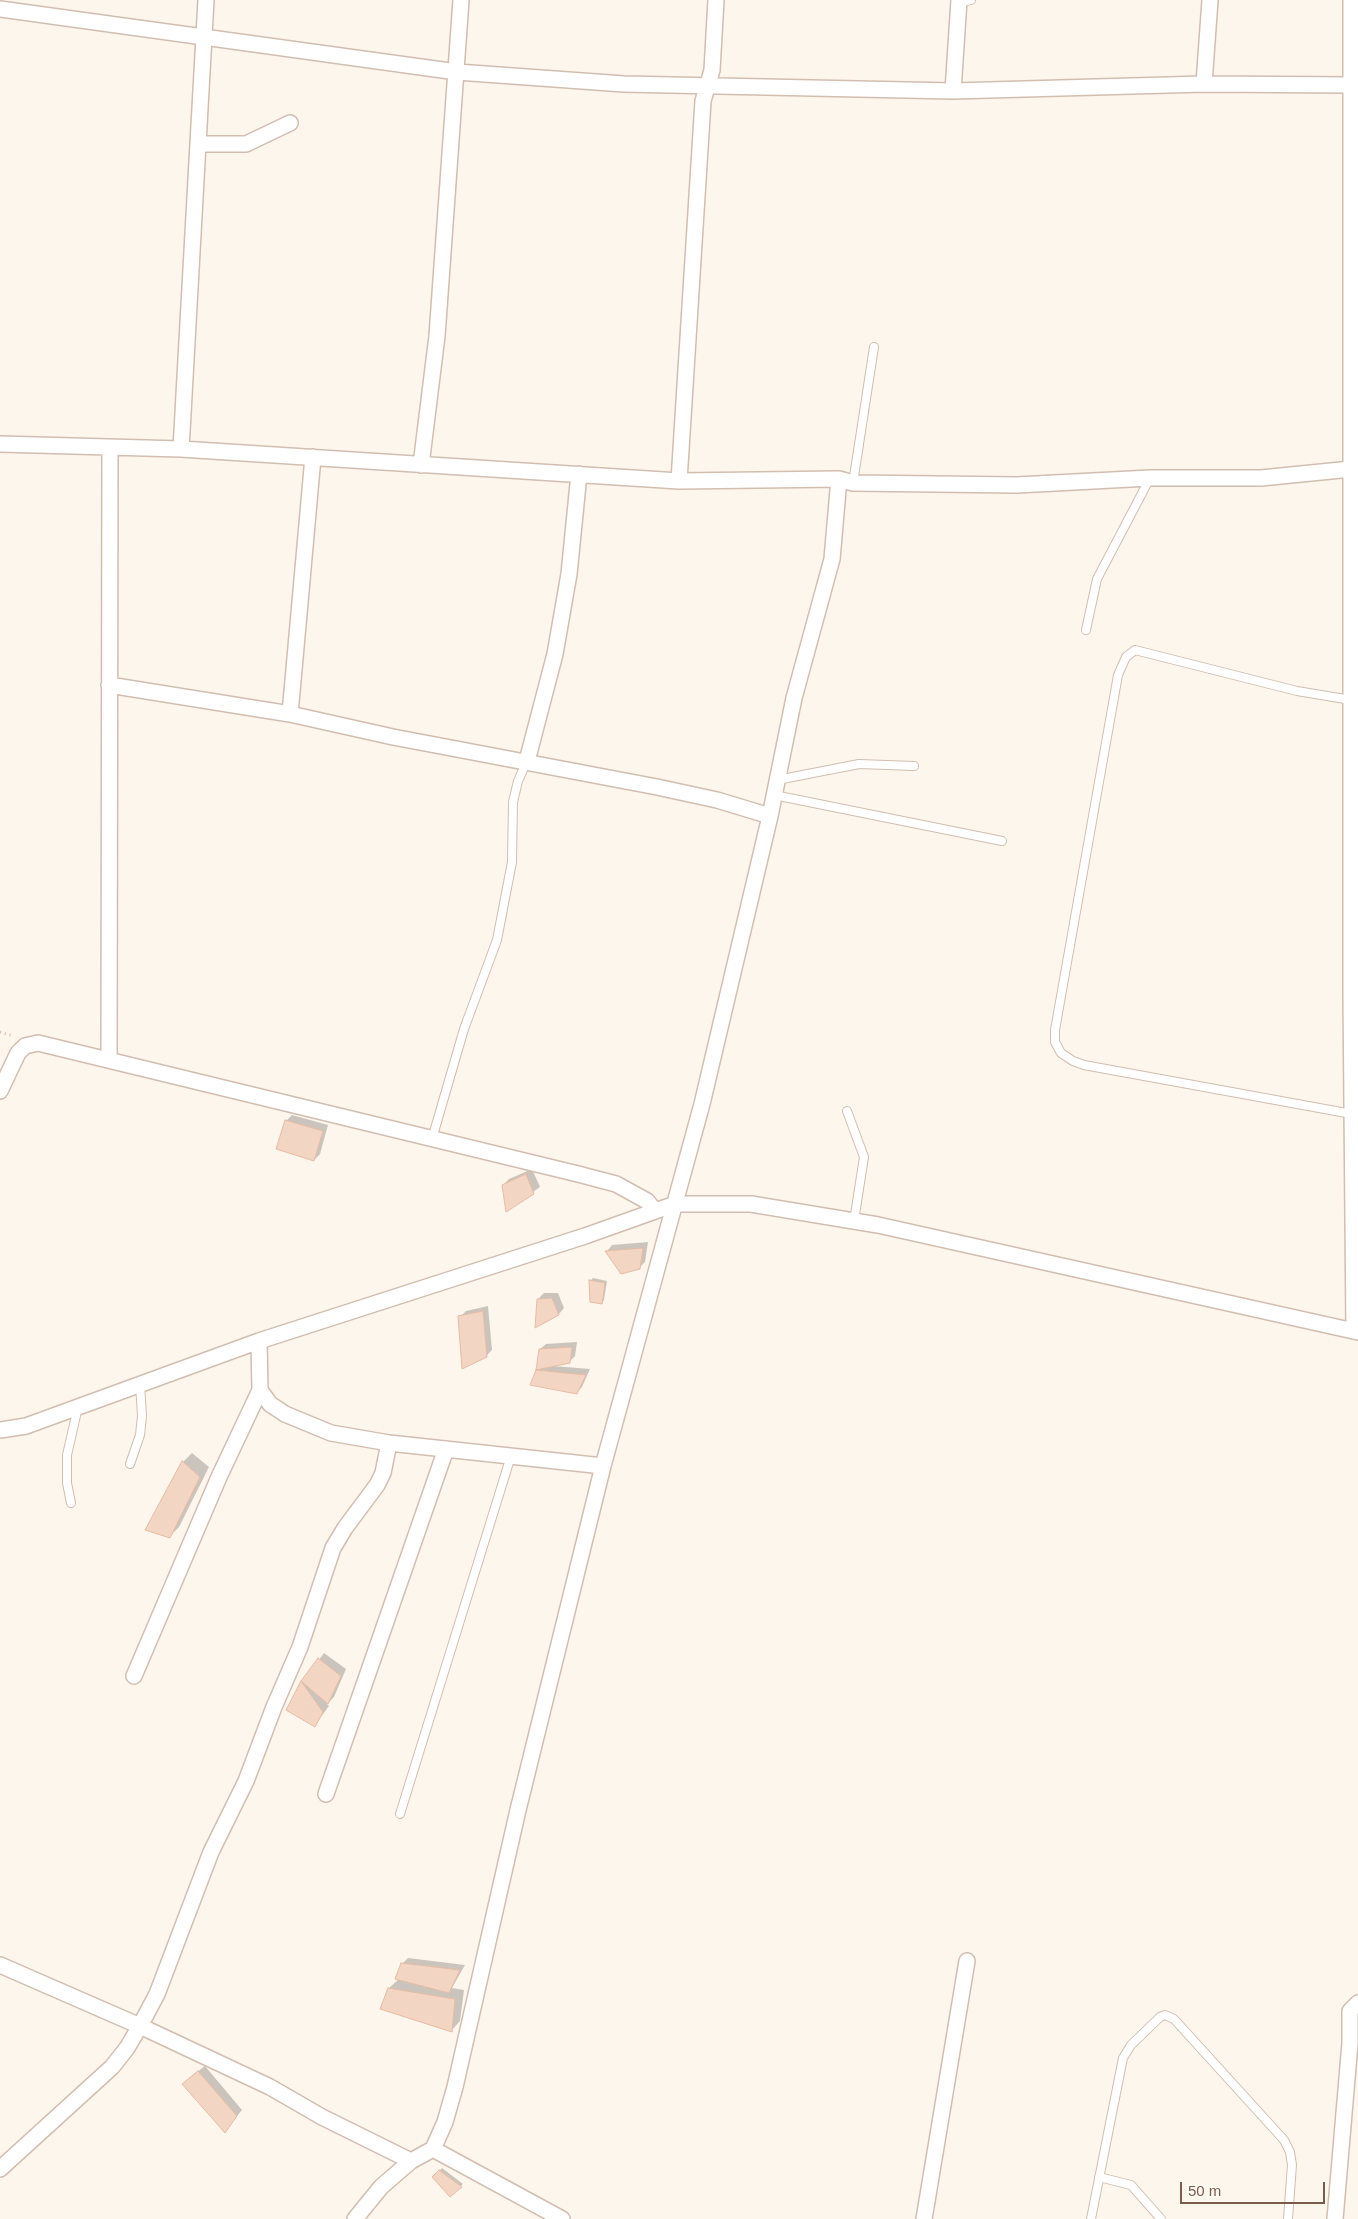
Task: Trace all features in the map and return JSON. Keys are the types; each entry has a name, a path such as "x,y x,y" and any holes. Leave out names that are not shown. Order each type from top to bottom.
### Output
{"street":[{"path":"181,449 206,0"},
{"path":"421,465 437,336 461,0"},
{"path":"680,481 703,101 712,70 716,0"},
{"path":"1204,84 1210,0"},
{"path":"0,1430 26,1426 259,1341 586,1236 676,1204 751,1204 854,1221 1356,1332 1352,1114 1354,700 1351,469 1354,246 1351,86 1355,46 1351,0"},
{"path":"953,91 963,1"},
{"path":"0,9 457,72 624,84 953,91 1204,84 1351,86"},
{"path":"198,144 246,144 290,123"},
{"path":"0,444 181,449 680,481 846,481 1017,485 1150,478 1260,478 1351,469"},
{"path":"109,1059 110,448"},
{"path":"290,714 313,457"},
{"path":"527,761 555,654 569,574 579,474"},
{"path":"355,2219 381,2187 410,2161 433,2149 445,2122 455,2088 520,1800 603,1466 702,1104 770,816 794,698 832,559 846,481"},
{"path":"109,685 290,714 392,737 527,761 674,791 770,816"},
{"path":"0,1091 18,1053 25,1046 38,1043 616,1184 648,1201 655,1210"},
{"path":"134,1676 219,1478 260,1390 259,1341"},
{"path":"260,1390 270,1404 285,1414 331,1433 389,1443 603,1466"},
{"path":"0,2169 112,2067 128,2048 140,2026 157,1994 211,1852 246,1781 274,1707 300,1648 333,1548 345,1528 377,1485 383,1473 389,1443"},
{"path":"326,1794 446,1449"},
{"path":"924,2219 967,1961"},
{"path":"0,1965 140,2026 270,2087 322,2118 410,2161"},
{"path":"1335,2219 1350,2043 1350,2011 1358,2003"},
{"path":"433,2149 562,2219"}],"lane":[{"path":"846,481 874,347"},
{"path":"1086,630 1098,579 1150,478"},
{"path":"1352,1114 1084,1065 1072,1061 1062,1053 1055,1042 1055,1030 1118,676 1126,657 1135,650 1297,691 1354,700"},
{"path":"432,1139 464,1029 497,940 512,862 513,802 518,781 527,761"},
{"path":"775,788 859,764 914,766"},
{"path":"775,788 1002,841"},
{"path":"847,1111 864,1157 854,1221"},
{"path":"130,1464 140,1435 142,1416 140,1384"},
{"path":"71,1503 66,1477 66,1455 78,1407"},
{"path":"400,1814 511,1456"},
{"path":"1091,2219 1123,2058 1131,2046 1160,2017 1170,2016 1284,2140 1290,2152 1292,2165 1288,2219"},
{"path":"1099,2177 1131,2185 1160,2219"}],"building":[{"path":"285,1120 323,1131 314,1161 276,1149"},
{"path":"526,1174 534,1194 506,1212 502,1185"},
{"path":"643,1248 640,1269 621,1274 605,1251"},
{"path":"589,1280 605,1283 602,1304 590,1302"},
{"path":"552,1298 559,1315 535,1328 537,1299"},
{"path":"483,1311 487,1357 462,1369 458,1316"},
{"path":"572,1347 570,1363 536,1370 539,1349"},
{"path":"536,1370 586,1375 577,1394 530,1385"},
{"path":"182,1461 200,1477 170,1538 145,1530"},
{"path":"318,1658 341,1676 328,1704 301,1681"},
{"path":"301,1681 323,1712 315,1727 286,1710"},
{"path":"401,1963 460,1970 449,1993 395,1979"},
{"path":"388,1988 455,1999 452,2032 380,2009"},
{"path":"198,2071 237,2116 225,2133 182,2084"},
{"path":"439,2170 462,2187 450,2197 432,2177"}]}
